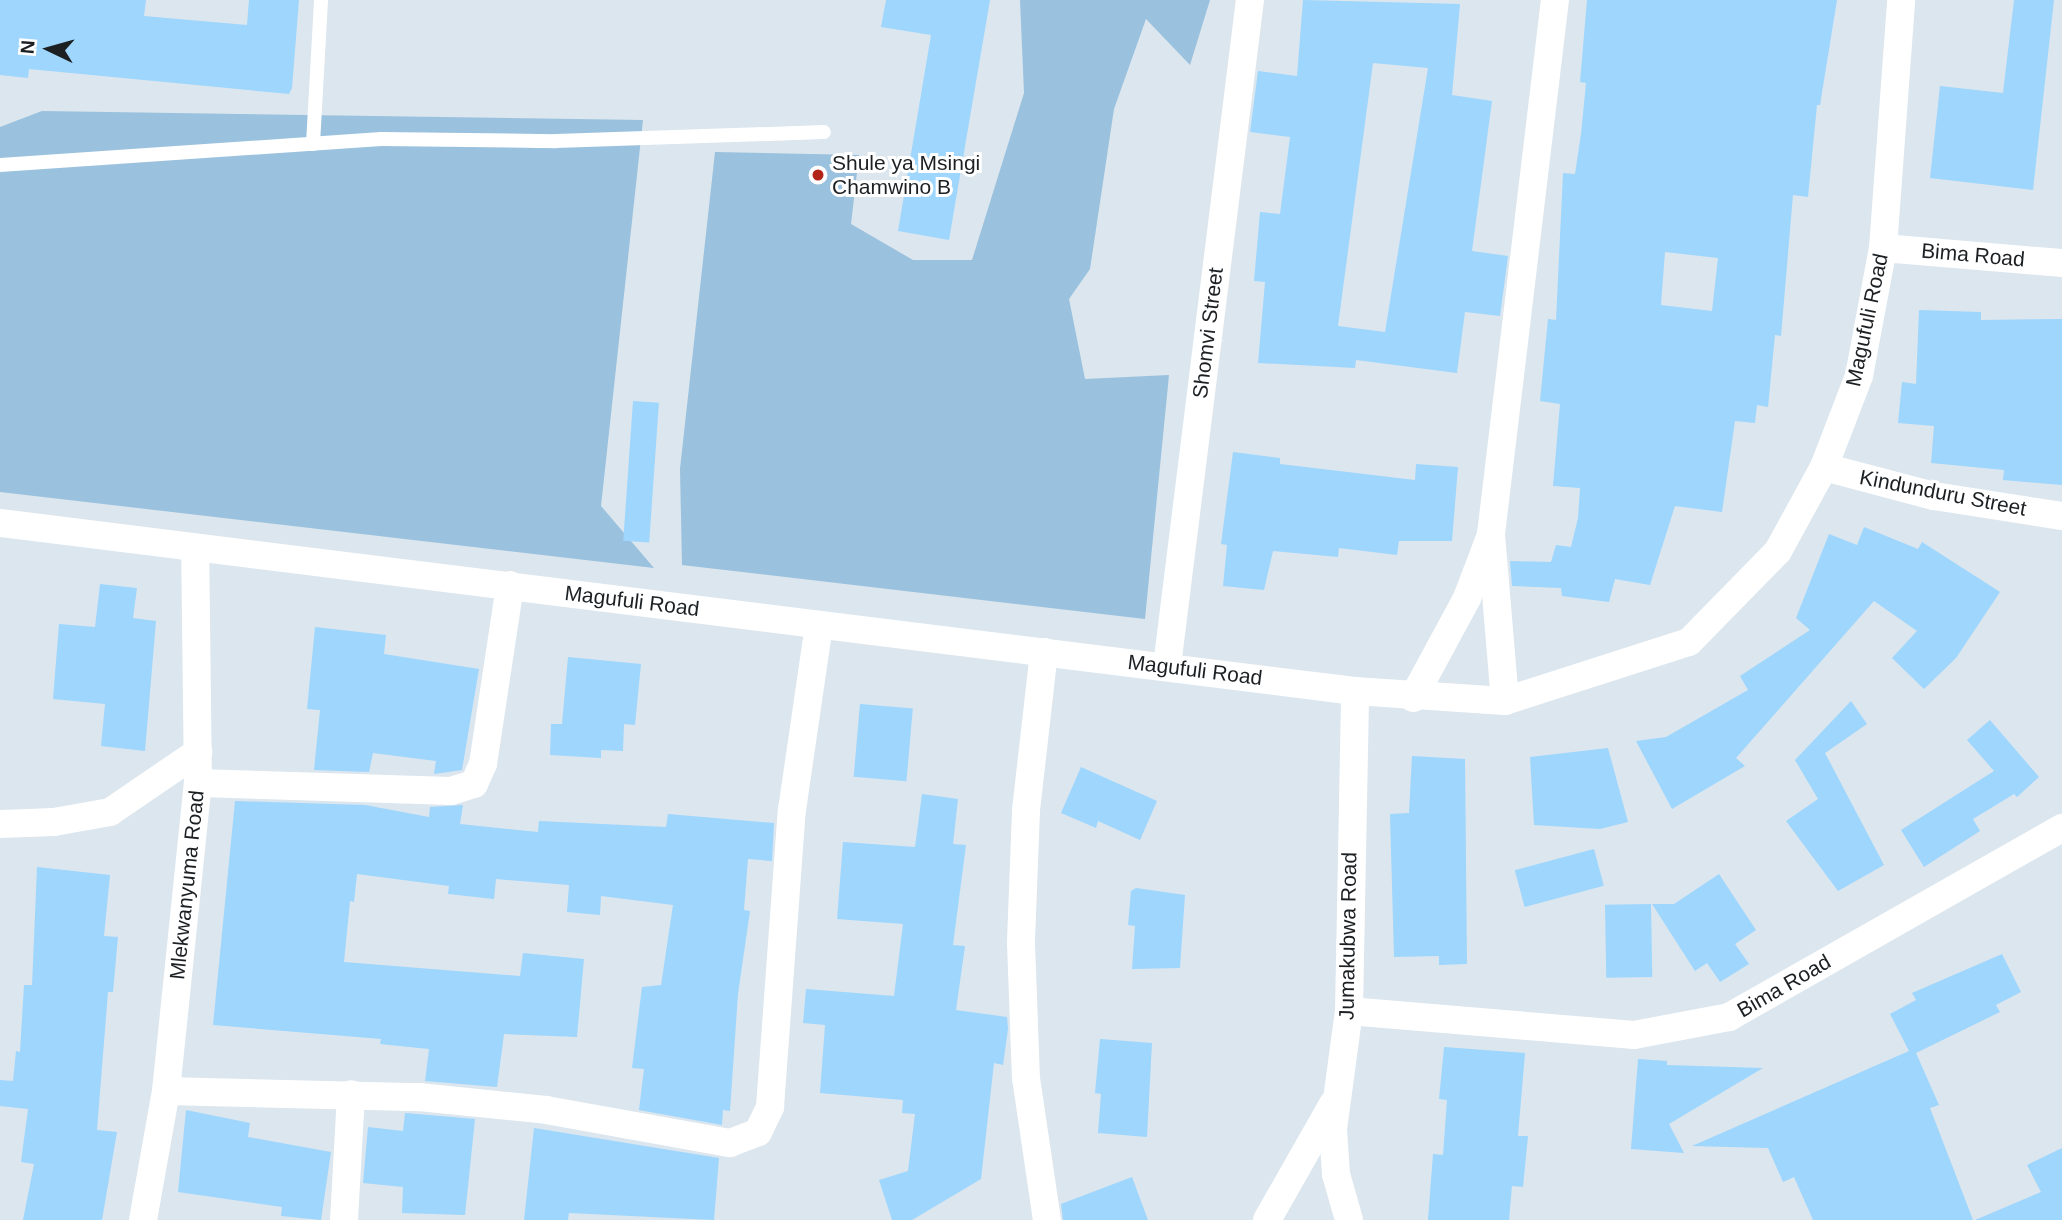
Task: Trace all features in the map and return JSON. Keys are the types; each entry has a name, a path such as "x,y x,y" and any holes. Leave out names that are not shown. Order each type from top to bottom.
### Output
{"street":[{"name":"Shomvi Street","path":"1167,666 1250,0"},
{"path":"1505,701 1491,534 1555,0"},
{"name":"Magufuli Road","path":"0,523 1413,698 1505,701 1689,642 1778,551 1824,467 1859,376 1883,248 1901,0"},
{"name":"Bima Road","path":"1883,248 2062,263"},
{"name":"Kindunduru Street","path":"1824,467 1934,496 2062,516"},
{"path":"1413,698 1467,598 1491,534"},
{"name":"Mlekwanyuma Road","path":"143,1220 166,1091 198,783 195,548"},
{"path":"198,783 451,791 474,784 483,764 510,585"},
{"path":"166,1091 351,1094 546,1110 730,1143 758,1132 770,1107 792,810 819,625"},
{"path":"1044,652 1026,811 1021,943 1026,1078 1047,1220"},
{"name":"Jumakubwa Road","path":"1349,1220 1336,1174 1336,1099 1349,1012 1355,691"},
{"path":"0,824 54,822 110,812 198,752"},
{"name":"Bima Road","path":"1349,1012 1634,1035 1729,1017 2062,828"},
{"path":"344,1220 351,1094"},
{"path":"1267,1220 1336,1099"}],"lane":[{"path":"313,144 321,0"},
{"path":"0,165 313,144 824,132"}],"shaded area":[{"path":"1020,0 1210,0 1190,65 1146,19 1114,109 1090,269 1069,299 1085,379 1169,375 1145,619 682,565 680,469 715,152 859,155 851,224 913,260 972,260 1024,93"},
{"path":"42,111 643,120 601,506 654,568 0,492 0,127"}],"building":[{"path":"0,0 146,0 144,16 247,25 249,0 299,0 292,88 289,94 29,69 28,78 0,75"},
{"path":"886,0 990,0 949,240 898,231 931,35 881,27"},
{"path":"1303,0 1460,4 1452,95 1492,101 1472,251 1508,256 1500,316 1465,312 1457,373 1356,360 1355,368 1258,363 1265,282 1254,281 1260,212 1280,214 1290,137 1250,132 1258,71 1297,76","holes":["1373,63 1428,68 1385,332 1338,326"]},
{"path":"1587,0 1837,0 1820,105 1817,105 1808,197 1793,195 1781,336 1775,335 1768,407 1757,405 1755,423 1735,421 1722,512 1675,506 1650,585 1615,579 1609,602 1562,596 1561,588 1512,586 1510,561 1551,562 1556,545 1571,547 1578,518 1580,488 1553,486 1560,404 1540,401 1548,319 1556,320 1563,173 1575,174 1581,134 1586,83 1580,82","holes":["1665,252 1718,258 1712,311 1661,305"]},
{"path":"2014,0 2054,0 2033,190 1930,178 1940,86 2003,93"},
{"path":"1919,310 1981,312 1981,320 2062,319 2062,485 2003,480 2004,470 1931,463 1934,426 1898,423 1902,382 1916,384"},
{"path":"633,401 659,403 649,542 623,541"},
{"path":"1233,452 1280,458 1280,464 1415,480 1416,464 1458,467 1452,541 1399,541 1397,555 1339,548 1338,557 1273,551 1264,590 1223,586 1227,545 1221,544"},
{"path":"1864,527 1918,549 1922,542 2000,592 1956,658 1924,689 1892,658 1917,631 1874,601 1736,758 1745,766 1672,809 1636,741 1666,737 1748,690 1740,676 1810,630 1796,618 1829,534 1857,545"},
{"path":"100,584 137,588 133,618 156,621 145,751 101,746 105,704 53,699 59,624 95,627"},
{"path":"315,627 386,635 384,654 479,669 462,770 434,774 436,761 373,753 369,772 314,770 320,710 307,709"},
{"path":"568,657 641,664 635,725 624,724 623,751 601,750 601,758 550,755 551,724 562,724"},
{"path":"1851,701 1867,724 1825,753 1884,865 1838,891 1786,821 1818,799 1795,760"},
{"path":"860,704 913,709 906,781 854,777"},
{"path":"1990,720 2039,777 2017,797 2014,794 1973,819 1980,831 1924,867 1901,830 1994,771 1967,740"},
{"path":"1608,748 1628,822 1600,829 1534,825 1530,757"},
{"path":"1412,756 1465,759 1467,964 1439,965 1439,956 1394,957 1390,814 1409,813"},
{"path":"1081,767 1157,801 1140,840 1098,821 1096,828 1061,813"},
{"path":"922,794 958,799 953,844 966,845 953,945 965,946 956,1010 1007,1017 1008,1029 1003,1065 994,1063 981,1179 912,1220 892,1220 879,1180 908,1171 915,1114 902,1113 903,1100 820,1093 825,1025 803,1023 806,989 894,996 903,924 837,919 843,842 915,847"},
{"path":"235,801 365,805 429,817 430,807 463,805 460,824 538,832 539,821 666,827 668,814 774,823 772,861 748,859 744,910 750,911 738,994 730,1111 723,1110 722,1125 639,1110 644,1069 632,1068 642,987 661,985 673,905 601,896 600,915 567,912 569,885 496,879 494,899 448,894 449,886 357,874 354,902 350,901 344,962 520,976 523,953 584,959 577,1037 504,1034 497,1087 425,1081 429,1049 380,1044 381,1039 213,1025"},
{"path":"1594,849 1604,886 1525,907 1515,870"},
{"path":"37,867 110,875 104,936 118,937 113,992 108,992 97,1130 117,1132 102,1220 23,1220 34,1164 21,1162 28,1109 0,1106 0,1080 13,1081 16,1051 20,1052 24,985 32,985"},
{"path":"1719,874 1756,930 1735,944 1749,964 1720,982 1707,963 1695,971 1652,904 1674,904"},
{"path":"1136,888 1185,895 1180,968 1132,969 1135,926 1128,925 1131,891"},
{"path":"1651,904 1652,977 1606,978 1605,905"},
{"path":"2002,954 2021,992 1996,1005 2000,1012 1916,1053 1939,1105 1930,1108 1973,1220 1813,1220 1794,1177 1783,1182 1768,1148 1692,1146 1909,1051 1890,1014 1916,1000 1912,993"},
{"path":"1100,1039 1152,1043 1147,1137 1098,1133 1101,1094 1095,1093"},
{"path":"1444,1047 1525,1053 1518,1136 1528,1136 1523,1187 1512,1186 1509,1220 1428,1220 1433,1154 1443,1155 1447,1100 1439,1099"},
{"path":"1638,1059 1667,1061 1667,1065 1763,1068 1669,1124 1684,1153 1631,1149"},
{"path":"186,1110 250,1123 248,1137 331,1152 321,1220 281,1216 282,1207 178,1192"},
{"path":"405,1113 475,1119 465,1215 402,1213 403,1187 363,1183 368,1127 403,1131"},
{"path":"534,1128 719,1158 714,1220 569,1213 568,1220 524,1220"},
{"path":"2062,1148 2062,1220 1975,1220 2041,1192 2027,1165"},
{"path":"1132,1177 1148,1220 1063,1220 1061,1204"}],"place":[{"name":"Shule ya Msingi Chamwino B","path":"818,175"}]}
